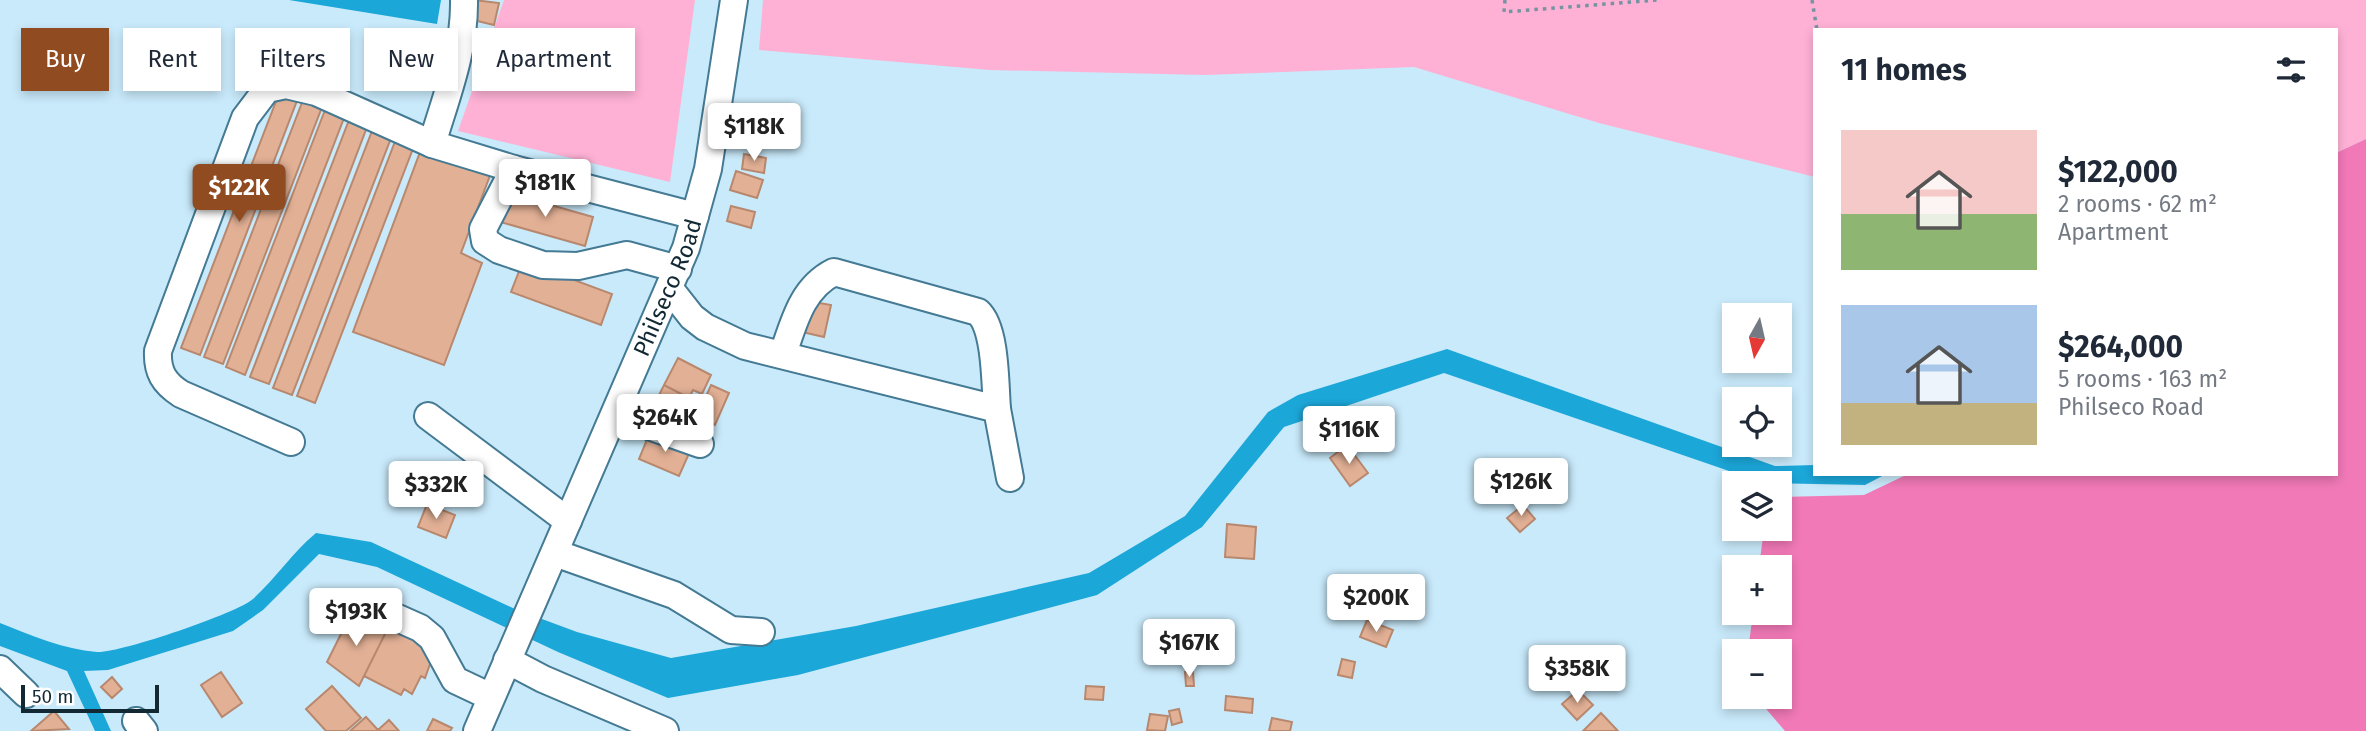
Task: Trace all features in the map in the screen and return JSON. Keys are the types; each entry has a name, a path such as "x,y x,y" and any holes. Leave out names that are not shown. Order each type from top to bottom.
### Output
{"street":[{"path":"432,144 454,75 464,19 464,0"},
{"name":"Philseco Road","path":"477,731 674,279 695,216 715,129 734,0"},
{"path":"291,442 181,394 165,383 157,366 158,351 245,118 267,89 286,85 316,92 432,144 514,169 695,216"},
{"path":"514,169 484,229 485,240 499,250 543,265 562,267 627,255 674,279 692,317 705,327 746,346 998,410"},
{"path":"783,354 807,295 818,280 834,272 978,312 986,319 989,333 998,410 1010,478"},
{"path":"615,414 700,444"},
{"path":"428,416 569,521"},
{"path":"555,553 674,595 731,630 761,632"},
{"path":"384,612 420,628 432,638 456,680 491,697"},
{"path":"510,655 665,731"},
{"path":"0,669 26,694"}],"path":[{"path":"1505,0 1504,12 1657,0"},
{"path":"1812,0 1817,28"}],"shaded area":[{"path":"504,0 695,0 670,182 458,131 472,91 635,91 635,28 494,28"},
{"path":"763,0 2366,0 2366,139 2338,152 2338,28 1813,28 1813,176 1599,123 1414,67 1205,75 990,70 759,50"},
{"path":"2366,139 2366,731 1785,731 1766,709 1792,709 1792,639 1750,639 1751,625 1792,625 1792,555 1761,555 1762,541 1792,541 1792,497 1864,495 1904,476 2338,476 2338,152"}],"water":[{"path":"289,0 441,0 437,24"},
{"path":"1447,349 1722,447 1722,457 1750,457 1775,466 1813,465 1813,476 1882,476 1865,485 1792,484 1792,471 1729,471 1444,373 1284,427 1202,527 1097,595 798,675 668,698 558,652 377,567 319,554 263,610 233,631 108,670 84,671 111,731 95,731 67,671 0,646 0,623 60,645 97,652 128,647 202,622 253,599 316,533 371,542 515,609 577,632 671,658 856,626 1089,573 1185,516 1268,412 1298,395"}],"building":[{"path":"474,0 499,3 494,25 469,19"},
{"path":"280,91 298,98 200,355 181,348"},
{"path":"303,100 322,107 223,364 204,357"},
{"path":"325,110 344,118 245,375 226,367"},
{"path":"349,120 367,127 269,384 250,377"},
{"path":"372,131 391,138 292,395 273,388"},
{"path":"396,139 414,146 315,403 297,396"},
{"path":"423,144 492,170 461,253 482,263 444,365 353,332"},
{"path":"744,154 766,158 764,173 742,169"},
{"path":"736,171 763,180 757,198 730,190"},
{"path":"505,192 593,217 585,246 497,221"},
{"path":"731,206 755,212 751,228 727,221"},
{"path":"523,261 612,294 601,325 511,292"},
{"path":"808,301 831,305 824,337 802,332"},
{"path":"678,358 711,375 702,394 693,390 689,398 664,385"},
{"path":"664,385 689,398 681,414 655,403"},
{"path":"711,385 729,393 715,425 697,417"},
{"path":"650,432 691,449 679,476 639,459"},
{"path":"1347,445 1368,473 1350,486 1330,458"},
{"path":"427,504 455,515 446,538 418,527"},
{"path":"1523,505 1535,519 1520,532 1507,518"},
{"path":"1227,524 1256,527 1254,559 1225,557"},
{"path":"352,612 386,632 359,686 327,662"},
{"path":"1367,620 1393,630 1386,647 1360,637"},
{"path":"389,626 435,650 425,678 421,676 412,694 404,689 401,695 364,676"},
{"path":"1342,659 1355,662 1352,678 1338,675"},
{"path":"221,672 242,703 222,717 201,685"},
{"path":"1185,672 1193,672 1194,686 1186,686"},
{"path":"112,677 122,689 112,698 101,687"},
{"path":"332,686 361,718 346,731 326,731 306,709"},
{"path":"1086,686 1104,687 1103,700 1085,699"},
{"path":"1578,690 1593,705 1577,720 1562,704"},
{"path":"1226,696 1253,699 1252,713 1225,710"},
{"path":"1179,709 1182,722 1172,725 1169,711"},
{"path":"54,711 69,729 31,731"},
{"path":"1601,713 1618,731 1583,731"},
{"path":"1150,714 1168,716 1165,731 1147,730"},
{"path":"366,717 378,730 389,720 399,731 350,731"},
{"path":"1272,718 1292,722 1290,731 1269,731"},
{"path":"433,719 452,728 450,731 427,731"}]}
